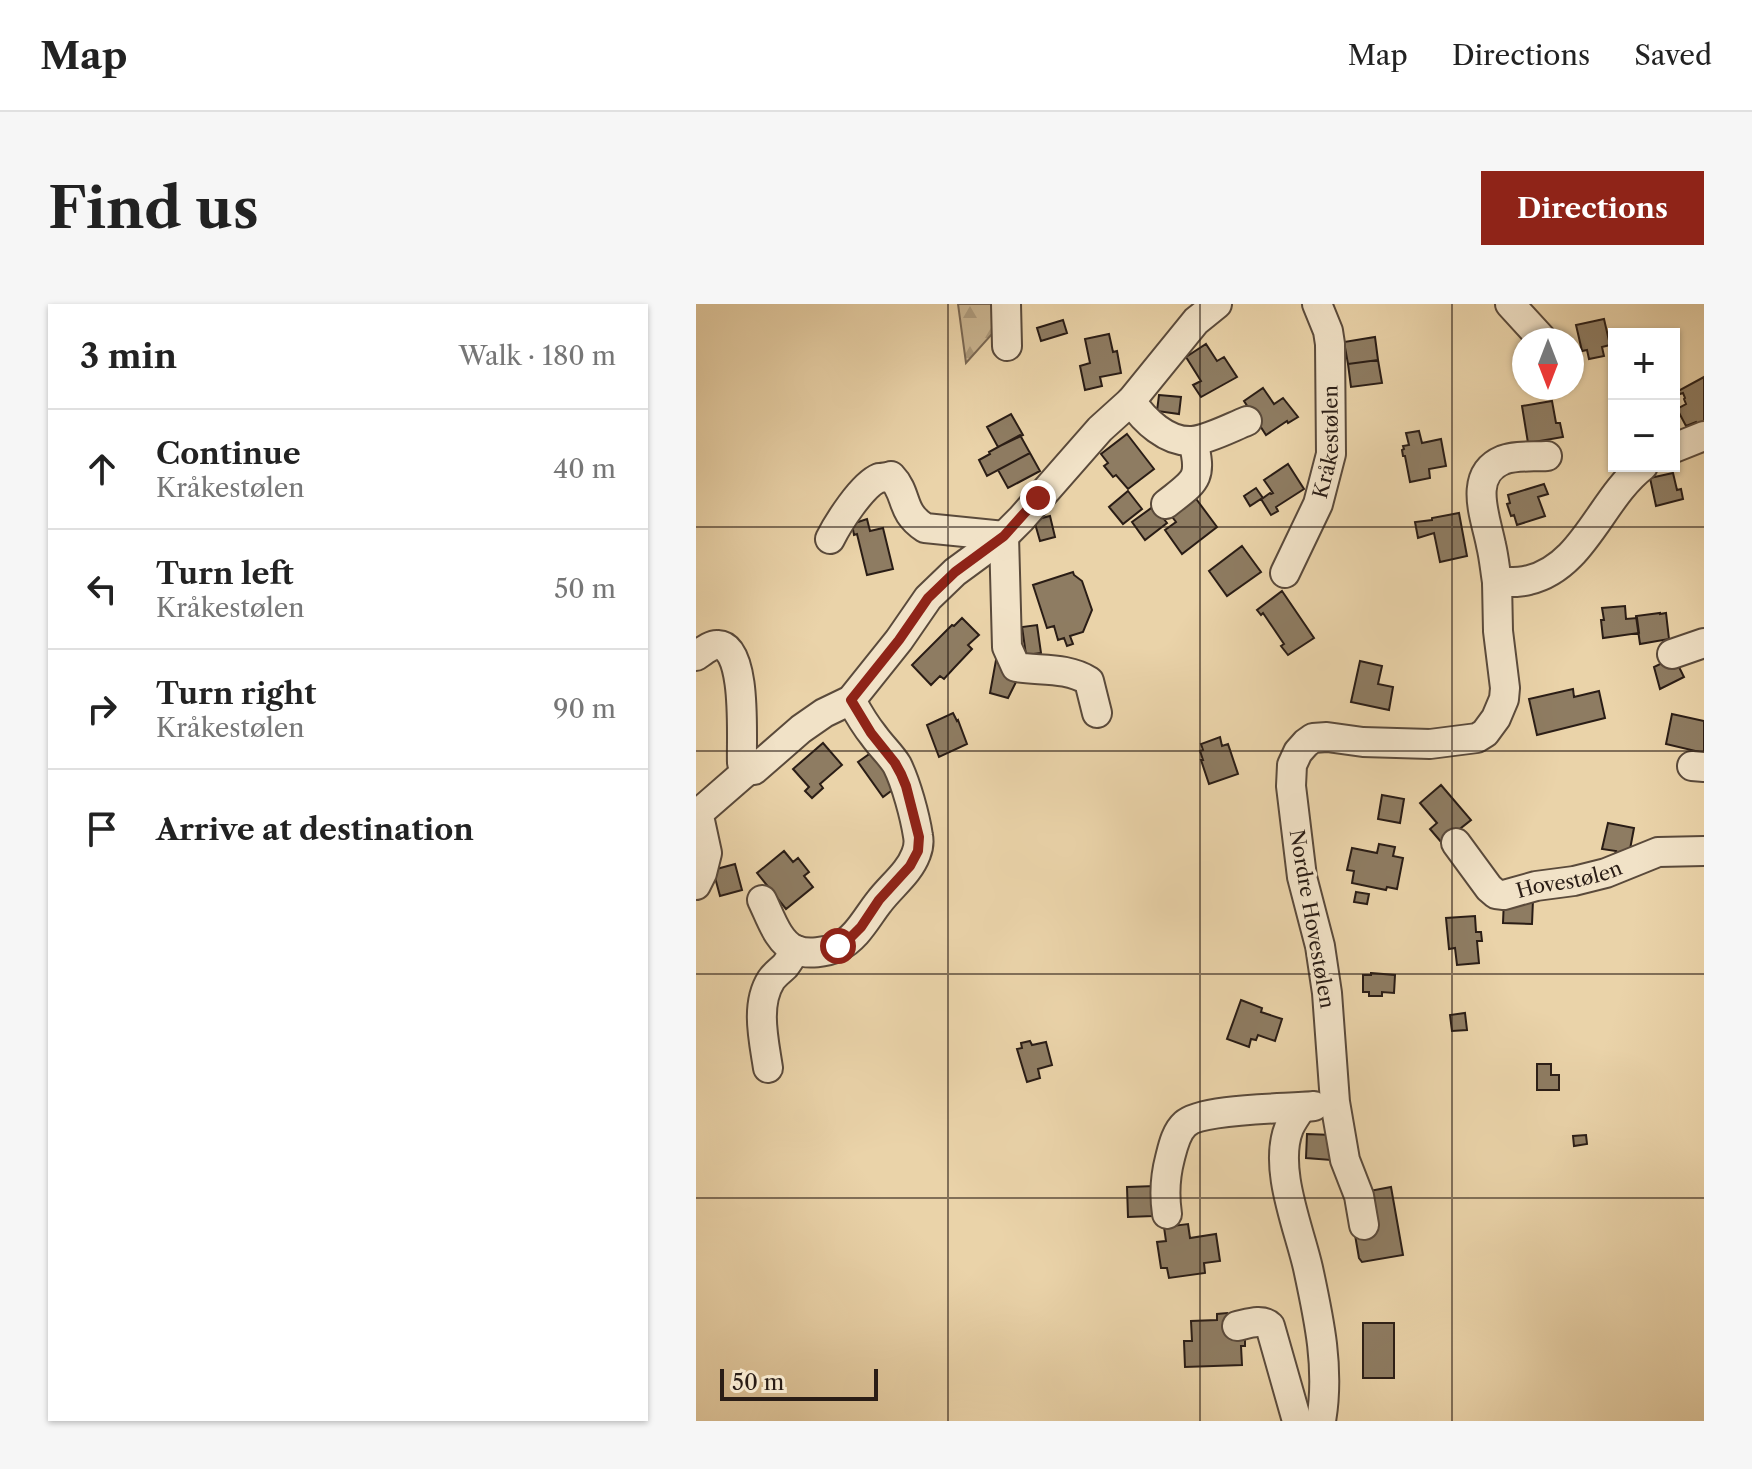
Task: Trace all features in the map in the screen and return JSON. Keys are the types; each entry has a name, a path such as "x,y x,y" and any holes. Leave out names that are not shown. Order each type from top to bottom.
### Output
{"lane":[{"path":"1006,304 1007,346"},
{"path":"696,885 707,853 699,816 701,811 801,729 851,700 928,598 955,572 1004,536 1100,429 1131,401 1196,321 1217,304"},
{"name":"Kråkestølen","path":"1285,573 1318,504 1331,454 1330,344 1317,304"},
{"path":"1510,304 1532,328"},
{"path":"1131,401 1145,419 1165,434 1184,440 1193,441 1247,421"},
{"path":"1680,446 1704,436"},
{"path":"1166,504 1191,484 1196,476 1198,470 1193,441"},
{"name":"Nordre Hovestølen","path":"1364,1225 1359,1196 1345,1160 1335,1102 1327,993 1320,946 1302,877 1291,786 1292,765 1298,752 1313,738 1430,744 1477,738 1485,733 1496,718 1505,688 1498,631 1497,582 1481,494 1484,481 1494,466 1502,461 1547,456"},
{"path":"1497,582 1531,580 1560,566 1637,472"},
{"path":"830,539 843,516 868,486 879,478 891,476 900,486 907,510 914,521 925,528 1004,536"},
{"path":"1004,536 1007,647 1012,660 1016,667 1080,675 1089,681 1097,713"},
{"path":"1672,654 1704,643"},
{"path":"696,656 715,645 722,645 731,651 741,681 742,763 747,771"},
{"path":"762,900 779,934 796,950 822,951 838,946 851,937 910,866 918,851 919,837 901,774 851,700"},
{"name":"Hovestølen","path":"1456,843 1489,888 1496,894 1504,895 1606,873 1658,852 1704,851"},
{"path":"768,1068 762,1028 766,995 774,976 796,950"},
{"path":"1167,1214 1166,1173 1177,1135 1188,1121 1211,1114 1335,1102"},
{"path":"1302,1107 1290,1125 1285,1169 1308,1268 1326,1369 1321,1421"},
{"path":"1237,1326 1266,1322 1270,1326 1297,1421"}],"green space":[{"path":"958,304 1019,304 966,363"}],"building":[{"path":"1604,319 1608,346 1602,347 1604,356 1589,359 1587,350 1584,351 1584,328 1577,328 1576,325"},
{"path":"1063,320 1067,333 1041,341 1037,328"},
{"path":"1109,334 1113,352 1117,351 1121,373 1100,377 1102,386 1085,390 1080,366 1090,363 1085,339"},
{"path":"1375,337 1378,360 1348,364 1344,342"},
{"path":"1206,344 1217,361 1224,357 1237,377 1201,397 1193,385 1201,381 1186,357"},
{"path":"1378,360 1382,383 1351,387 1348,364"},
{"path":"1704,377 1704,427 1700,429 1696,422 1686,426 1680,415 1680,407 1686,404 1680,390"},
{"path":"1263,388 1274,404 1283,398 1298,417 1266,435 1244,401"},
{"path":"1159,395 1181,397 1179,414 1157,411"},
{"path":"1552,401 1556,423 1560,423 1563,437 1528,443 1522,406"},
{"path":"1011,414 1023,435 998,447 987,427"},
{"path":"1419,431 1422,443 1441,439 1446,466 1429,469 1430,478 1410,482 1402,450 1403,446 1409,445 1406,433"},
{"path":"1127,434 1154,469 1128,489 1104,466 1108,463 1101,454"},
{"path":"1020,435 1030,453 987,476 979,460"},
{"path":"1030,453 1040,471 1008,488 998,470"},
{"path":"1288,464 1304,489 1276,507 1278,511 1271,515 1261,499 1250,506 1244,496 1256,488 1263,498 1273,493 1264,480"},
{"path":"1673,473 1683,499 1656,506 1650,478"},
{"path":"1544,484 1548,494 1538,497 1545,516 1517,525 1507,504 1510,503 1508,495"},
{"path":"1128,491 1142,509 1123,524 1109,507"},
{"path":"1194,496 1217,527 1182,554 1165,530 1176,522 1170,514"},
{"path":"1154,506 1167,523 1145,540 1132,522"},
{"path":"1459,513 1467,556 1440,562 1434,533 1418,538 1415,522"},
{"path":"1050,516 1055,537 1040,541 1034,520"},
{"path":"867,519 870,531 883,528 893,569 867,575 852,524"},
{"path":"1242,546 1261,572 1227,596 1209,571"},
{"path":"1073,572 1082,581 1092,610 1083,632 1070,636 1073,644 1067,646 1064,638 1058,640 1054,626 1047,628 1033,585"},
{"path":"1282,591 1314,638 1288,655 1263,613 1261,615 1257,610"},
{"path":"1625,606 1626,619 1637,618 1639,633 1603,638 1602,608"},
{"path":"1666,613 1669,639 1640,644 1636,616"},
{"path":"962,618 979,635 968,645 972,649 944,679 940,676 931,685 912,665"},
{"path":"1037,625 1041,653 1026,655 1022,627"},
{"path":"1674,657 1684,677 1660,689 1654,667"},
{"path":"996,660 1021,672 1008,698 990,693"},
{"path":"1360,661 1382,666 1378,684 1393,687 1389,710 1351,702"},
{"path":"1573,689 1574,697 1599,691 1605,718 1537,735 1529,699"},
{"path":"953,713 967,744 939,757 927,725"},
{"path":"1672,714 1704,721 1704,753 1666,744"},
{"path":"1220,737 1222,746 1228,744 1238,774 1209,784 1201,760 1201,744"},
{"path":"823,743 842,765 820,784 823,788 812,798 805,791 809,787 793,769"},
{"path":"875,750 899,785 883,797 858,762"},
{"path":"1441,785 1471,820 1442,843 1430,829 1437,823 1420,803"},
{"path":"1382,795 1404,799 1400,823 1378,819"},
{"path":"1608,823 1634,828 1628,860 1614,857 1616,851 1602,849"},
{"path":"1379,844 1395,847 1393,856 1403,858 1397,889 1387,887 1386,890 1352,883 1354,871 1347,870 1352,848 1377,853"},
{"path":"784,851 793,862 798,858 809,872 804,876 813,887 786,909 757,873"},
{"path":"735,864 742,890 720,896 713,870"},
{"path":"1356,892 1369,894 1367,904 1354,902"},
{"path":"1504,899 1533,900 1532,924 1503,923"},
{"path":"1475,916 1476,932 1481,932 1482,941 1477,941 1479,963 1457,965 1455,948 1449,949 1446,918"},
{"path":"1363,975 1395,975 1394,993 1382,992 1382,996 1369,996 1369,992 1363,992"},
{"path":"1241,1000 1262,1008 1261,1012 1282,1019 1275,1041 1258,1035 1256,1040 1251,1039 1249,1047 1227,1039"},
{"path":"1465,1013 1467,1030 1452,1031 1450,1015"},
{"path":"1030,1041 1032,1045 1046,1042 1052,1065 1038,1069 1040,1078 1027,1082 1017,1049 1022,1048 1021,1043"},
{"path":"1537,1064 1551,1064 1551,1075 1559,1075 1559,1090 1537,1090"},
{"path":"1307,1134 1332,1135 1331,1160 1306,1158"},
{"path":"1586,1135 1587,1144 1574,1146 1573,1136"},
{"path":"1155,1186 1153,1216 1128,1217 1127,1187"},
{"path":"1391,1187 1403,1255 1362,1262 1355,1235 1364,1192"},
{"path":"1188,1224 1190,1238 1216,1234 1220,1261 1204,1263 1205,1273 1169,1278 1167,1268 1161,1268 1157,1242 1166,1241 1164,1227"},
{"path":"1227,1313 1227,1331 1245,1335 1245,1346 1241,1346 1242,1365 1185,1367 1184,1341 1192,1341 1191,1321 1217,1320 1217,1314"},
{"path":"1363,1323 1394,1323 1394,1378 1363,1378"}],"route":[{"path":"838,946 861,927 879,900 910,866 918,851 919,837 901,774 851,700 928,598 955,572 1004,536 1038,498"}]}
